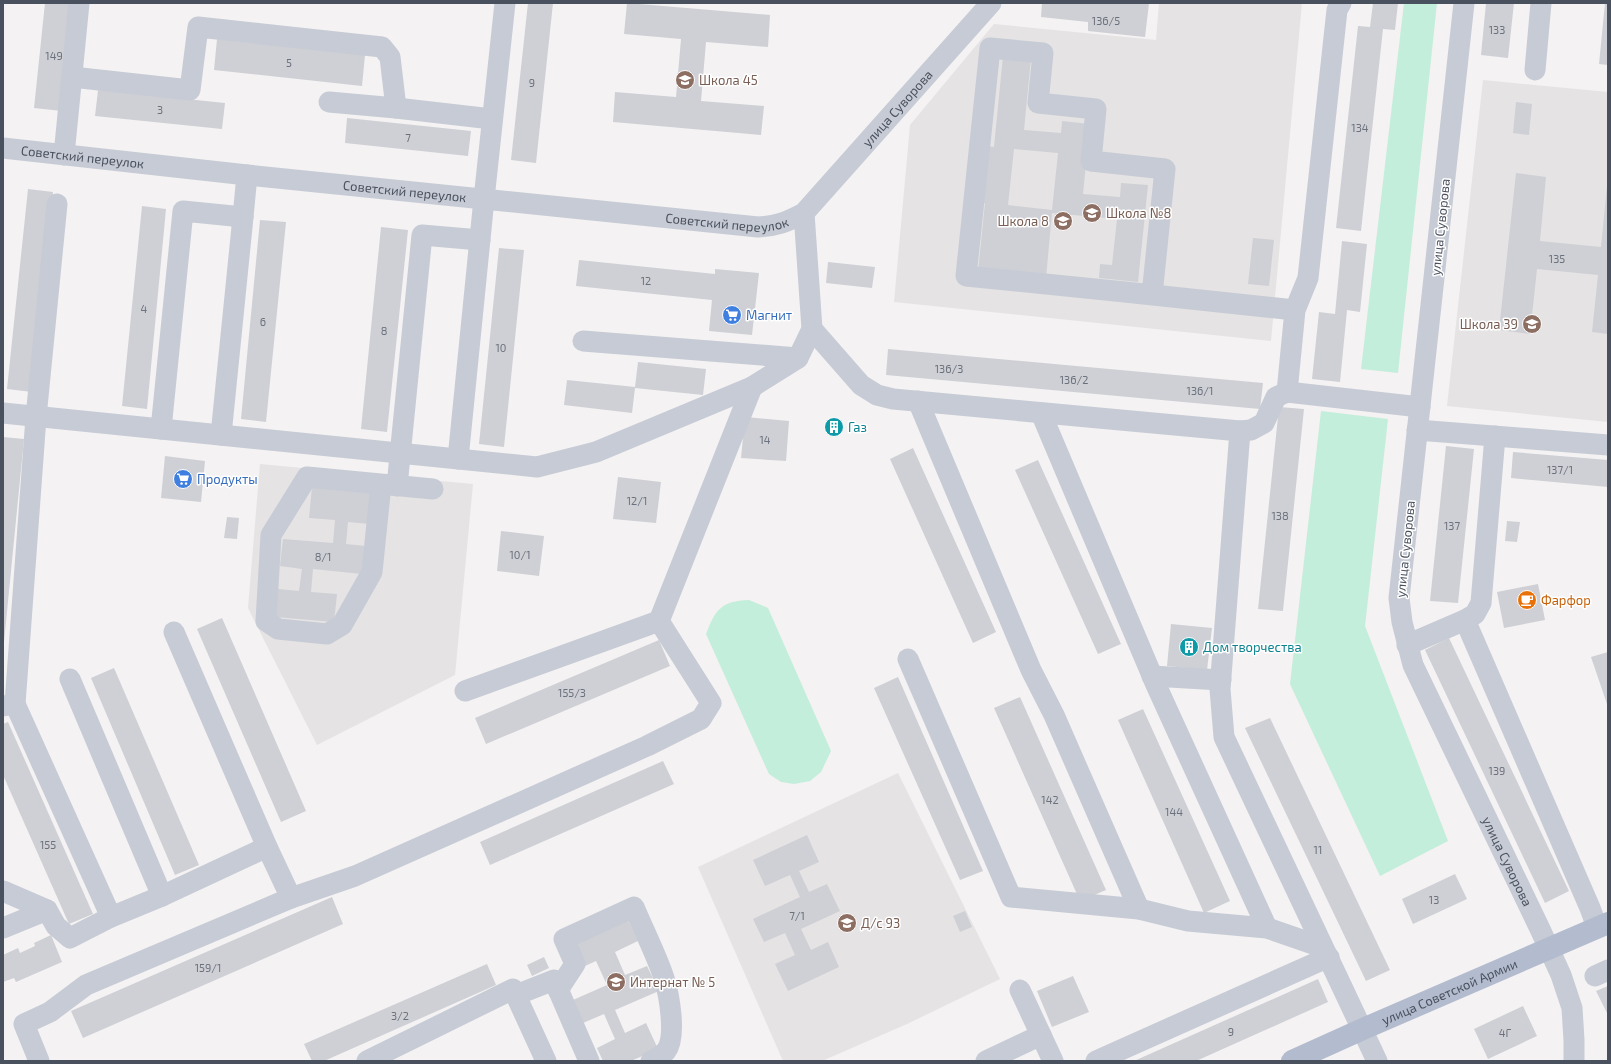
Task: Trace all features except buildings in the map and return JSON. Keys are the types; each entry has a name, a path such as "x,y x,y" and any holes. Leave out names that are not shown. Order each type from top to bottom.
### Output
{"main road":[{"name":"улица Советской Армии","path":"1292,1061 1362,1029 1603,925"}],"street":[{"path":"64,155 79,3"},
{"path":"458,459 505,3"},
{"name":"улица Суворова","path":"804,213 991,3"},
{"path":"1287,392 1295,310 1308,278 1337,10 1342,3"},
{"name":"улица Суворова","path":"1464,3 1399,598 1402,622 1413,665 1561,975 1572,1008 1574,1061"},
{"path":"1535,70 1541,3"},
{"path":"72,77 190,90 198,27 382,47 390,57 396,108"},
{"path":"1152,295 1165,169 1091,161 1096,109 1038,104 1043,53 990,48 966,276 1295,310"},
{"path":"329,102 492,119"},
{"name":"Советский переулок","path":"3,148 758,228 775,226 788,222 804,213"},
{"path":"221,435 248,175"},
{"path":"57,204 9,705 111,917"},
{"path":"161,429 183,211 243,217"},
{"path":"3,413 537,467 596,452 752,387 798,358 812,329 804,213"},
{"path":"433,489 389,485 307,477 271,535 266,621 278,629 327,634 342,625 372,572 389,485 400,453 422,235 480,240"},
{"path":"812,329 861,385 877,395 893,399 1240,432 1251,430 1264,422 1276,398 1287,392 1420,407"},
{"path":"583,341 798,358"},
{"path":"465,691 659,621 752,387"},
{"path":"918,401 1031,670 1054,715 1139,909"},
{"path":"1041,413 1152,676 1266,928"},
{"path":"1417,430 1608,445"},
{"path":"1240,432 1220,689 1224,737 1378,1061"},
{"path":"1407,645 1476,614 1481,603 1495,436"},
{"path":"1464,620 1587,901 1603,925"},
{"path":"38,1061 24,1024 50,1012 86,985 291,898 360,874 647,746 701,719 711,702 659,621"},
{"path":"174,632 266,846 291,898"},
{"path":"908,659 1010,897 1139,909 1188,921 1266,928 1326,952"},
{"path":"1152,676 1221,680"},
{"path":"70,679 162,896"},
{"path":"3,891 47,910 56,926 70,938 111,917 162,896 266,846"},
{"path":"558,990 575,964 564,938 634,907 664,979 669,1002 672,1030 671,1041 667,1050 660,1057 651,1061"},
{"path":"3,928 47,910"},
{"path":"1096,1061 1326,952"},
{"path":"516,995 554,980 589,1061"},
{"path":"367,1061 513,989 546,1061"},
{"path":"1020,990 1053,1061"},
{"path":"986,1061 1041,1036"}],"shaded area":[{"name":"Школа №8","path":"1159,3 1302,3 1271,341 894,302 910,125 994,24 1156,40"},
{"name":"Школа 39","path":"1483,80 1608,92 1608,422 1447,406"},
{"path":"260,464 473,484 455,675 317,745 248,608"},
{"name":"Д/с 93","path":"898,773 1000,979 907,1024 822,1061 783,1061 698,867"}],"green space":[{"path":"1404,3 1437,3 1398,373 1361,369"},
{"path":"1321,411 1388,419 1365,626 1448,841 1380,876 1290,684"},
{"path":"749,600 768,608 831,751 821,772 810,781 794,784 781,782 769,774 706,634 720,608 732,602"}],"place":[{"name":"Школа 45","path":"685,80"},
{"name":"Школа №8","path":"1092,213"},
{"name":"Школа 8","path":"1063,221"},
{"name":"Магнит","path":"732,315"},
{"name":"Школа 39","path":"1532,324"},
{"name":"Газ","path":"834,427"},
{"name":"Продукты","path":"183,479"},
{"name":"Фарфор","path":"1527,600"},
{"name":"Дом творчества","path":"1189,647"},
{"name":"Д/с 93","path":"847,923"},
{"name":"Интернат № 5","path":"616,982"}]}
